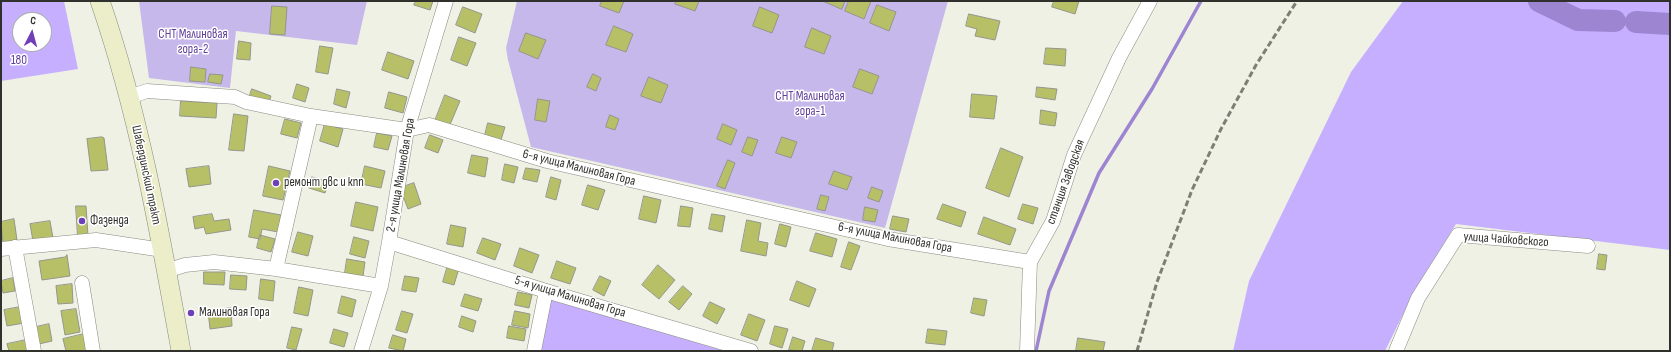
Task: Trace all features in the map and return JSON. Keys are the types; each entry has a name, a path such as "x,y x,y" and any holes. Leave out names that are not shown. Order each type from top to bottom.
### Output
{"main road":[{"name":"Шабердинский тракт","path":"100,1 111,32 129,97 148,176 181,351"}],"street":[{"name":"2-я улица Малиновая Гора","path":"361,351 381,286 407,130 446,1"},
{"name":"станция Заводская","path":"1027,351 1030,262 1053,221 1074,155 1119,58 1150,1"},
{"name":"6-я улица Малиновая Гора","path":"129,97 147,91 235,98 246,102 311,116 407,130 429,125 547,162 888,239 1030,262"},
{"path":"276,269 311,116"},
{"name":"улица Чайковского","path":"1396,351 1418,298 1458,236 1588,246"},
{"path":"34,351 8,248 96,240 162,250"},
{"name":"5-я улица Малиновая Гора","path":"389,242 546,291 751,351"},
{"path":"166,271 185,265 214,262 276,269 381,286"},
{"path":"82,283 93,351"},
{"path":"534,351 546,291"}],"green space":[{"name":"180","path":"1,1 64,1 78,69 1,81"},
{"name":"СНТ Малиновая гора-2","path":"139,1 367,1 357,45 236,31 230,88 149,78"},
{"name":"СНТ Малиновая гора-1","path":"517,1 948,1 885,228 531,147 506,48"},
{"path":"1403,1 1670,1 1670,250 1456,224 1416,288 1385,351 1233,351 1249,281 1351,72"},
{"path":"549,298 725,351 539,351"}],"building":[{"path":"416,1 433,1 430,10 414,5"},
{"path":"602,1 624,1 619,13 600,6"},
{"path":"677,1 699,1 695,11 675,4"},
{"path":"823,1 845,1 842,9"},
{"path":"849,1 871,1 864,19 845,11"},
{"path":"1054,1 1079,1 1075,14 1052,7"},
{"path":"877,5 896,12 889,31 870,23"},
{"path":"272,6 287,7 285,35 270,34"},
{"path":"463,7 482,14 475,33 456,25"},
{"path":"760,7 779,15 772,33 753,26"},
{"path":"969,14 1000,21 995,40 975,36 977,29 966,26"},
{"path":"614,26 633,34 626,52 606,45"},
{"path":"812,28 831,36 824,54 805,47"},
{"path":"526,33 546,40 538,59 519,51"},
{"path":"459,37 476,43 467,66 451,60"},
{"path":"239,41 251,43 250,60 237,59"},
{"path":"320,46 333,48 328,74 316,72"},
{"path":"1046,48 1066,49 1065,66 1044,64"},
{"path":"388,52 414,61 408,79 382,70"},
{"path":"191,67 206,69 205,82 190,81"},
{"path":"860,69 879,76 872,94 853,87"},
{"path":"210,74 223,75 221,84 208,82"},
{"path":"593,74 601,78 596,91 587,87"},
{"path":"649,77 668,85 661,103 641,96"},
{"path":"297,84 309,88 305,102 293,98"},
{"path":"1037,87 1057,89 1055,100 1036,97"},
{"path":"252,89 271,96 268,105 249,98"},
{"path":"337,89 350,92 346,108 334,104"},
{"path":"389,92 407,97 403,113 385,108"},
{"path":"972,94 997,96 994,119 970,117"},
{"path":"445,95 460,101 449,127 435,121"},
{"path":"538,99 550,101 546,122 535,120"},
{"path":"181,101 217,103 216,118 180,116"},
{"path":"1041,110 1057,113 1055,126 1040,124"},
{"path":"234,114 248,116 244,151 229,150"},
{"path":"610,115 619,119 615,130 606,127"},
{"path":"285,119 301,123 297,138 281,134"},
{"path":"488,123 505,127 501,140 485,135"},
{"path":"325,124 343,129 338,147 320,141"},
{"path":"723,124 737,130 731,145 717,139"},
{"path":"377,133 392,136 388,150 374,147"},
{"path":"430,135 443,140 438,153 425,148"},
{"path":"748,137 758,140 752,156 742,152"},
{"path":"782,137 797,142 791,158 776,153"},
{"path":"104,138 108,170 91,171 87,139"},
{"path":"1001,148 1023,157 1009,197 986,188"},
{"path":"472,155 488,158 485,177 468,173"},
{"path":"728,160 735,163 725,189 717,186"},
{"path":"505,164 518,167 514,183 502,180"},
{"path":"209,166 211,184 189,187 186,169"},
{"name":"ремонт двс и кпп","path":"269,166 290,171 283,200 263,196"},
{"path":"365,166 385,171 381,188 361,184"},
{"path":"526,168 540,170 537,182 523,179"},
{"path":"834,171 852,177 847,190 829,184"},
{"path":"312,177 329,182 325,193 309,188"},
{"path":"551,177 561,180 556,200 546,197"},
{"path":"414,183 421,204 408,209 400,188"},
{"path":"588,185 605,190 598,210 582,205"},
{"path":"872,187 883,191 879,202 868,198"},
{"path":"821,195 829,197 825,211 817,209"},
{"path":"644,196 661,200 656,223 639,219"},
{"path":"356,202 378,207 373,231 351,226"},
{"path":"943,204 966,212 961,227 937,219"},
{"path":"1023,204 1038,208 1033,224 1018,219"},
{"name":"Фазенда","path":"76,206 86,206 88,236 78,237"},
{"path":"681,206 693,208 690,227 678,226"},
{"path":"865,207 878,210 875,222 863,220"},
{"path":"254,210 281,215 278,232 262,229 260,239 249,237"},
{"path":"212,214 214,221 229,219 231,230 206,234 204,227 195,229 193,217"},
{"path":"712,214 725,216 722,232 709,229"},
{"path":"893,216 909,219 906,232 890,229"},
{"path":"984,217 1016,229 1010,245 978,234"},
{"path":"14,219 17,240 3,243 1,222"},
{"path":"747,220 761,223 758,241 768,243 766,256 741,251"},
{"path":"50,221 53,238 33,241 30,224"},
{"path":"780,224 791,227 786,247 775,244"},
{"path":"451,225 466,228 463,247 447,244"},
{"path":"298,232 313,236 308,256 292,252"},
{"path":"816,233 837,239 832,257 810,251"},
{"path":"260,235 275,239 271,252 257,248"},
{"path":"354,237 369,241 365,258 350,254"},
{"path":"483,238 501,244 495,260 477,253"},
{"path":"849,242 860,246 851,270 841,267"},
{"path":"520,248 539,255 532,273 514,266"},
{"path":"1599,254 1607,255 1605,270 1597,269"},
{"path":"67,255 70,276 42,280 39,261 65,257"},
{"path":"347,259 365,262 363,276 345,273"},
{"path":"557,261 576,268 570,284 551,278"},
{"path":"448,265 459,268 454,285 443,282"},
{"path":"658,265 675,280 659,299 642,285"},
{"path":"204,272 225,272 224,285 204,284"},
{"path":"231,275 247,276 246,290 230,289"},
{"path":"405,276 419,278 416,292 402,290"},
{"path":"600,276 611,281 604,296 593,290"},
{"path":"13,278 15,291 3,293 1,281"},
{"path":"261,279 275,281 273,301 259,299"},
{"path":"797,281 816,289 809,307 790,300"},
{"path":"72,284 73,303 58,304 56,286"},
{"path":"683,286 692,294 679,310 669,302"},
{"path":"299,287 313,290 308,316 294,313"},
{"path":"518,292 532,295 529,308 515,305"},
{"path":"465,294 482,299 478,311 461,306"},
{"path":"342,296 356,300 352,317 338,313"},
{"path":"974,298 987,300 984,316 971,313"},
{"path":"710,302 725,309 717,324 703,316"},
{"path":"20,307 24,323 7,326 4,310"},
{"path":"231,308 232,326 210,329 208,311"},
{"path":"76,309 80,332 65,335 61,311"},
{"path":"402,311 413,314 407,333 396,330"},
{"path":"515,311 530,314 528,328 512,325"},
{"path":"749,314 765,320 757,341 741,335"},
{"path":"462,316 476,321 473,332 459,327"},
{"path":"49,324 52,341 39,344 36,327"},
{"path":"509,326 526,329 524,341 507,338"},
{"path":"775,326 788,329 782,348 770,344"},
{"path":"292,327 302,329 296,350 287,348"},
{"path":"334,329 348,333 344,347 330,343"},
{"path":"928,329 947,331 945,345 926,343"},
{"path":"84,334 88,351 66,351 63,339"},
{"path":"393,335 406,339 403,351 389,348"},
{"path":"793,337 805,341 802,351 789,350"},
{"path":"816,338 834,343 832,351 812,351"},
{"path":"1078,338 1105,342 1103,351 1076,351"},
{"path":"26,340 28,351 9,351 7,344"}],"waterway":[{"path":"1036,351 1049,291 1099,173 1152,89 1201,1"},
{"path":"1539,1 1578,20 1615,21"},
{"path":"1636,22 1670,24"}],"railway":[{"path":"1137,351 1157,282 1192,190 1221,129 1256,65 1297,1"}],"place":[{"name":"ремонт двс и кпп","path":"276,183"},
{"name":"Фазенда","path":"82,221"},
{"name":"Малиновая Гора","path":"191,313"}]}
